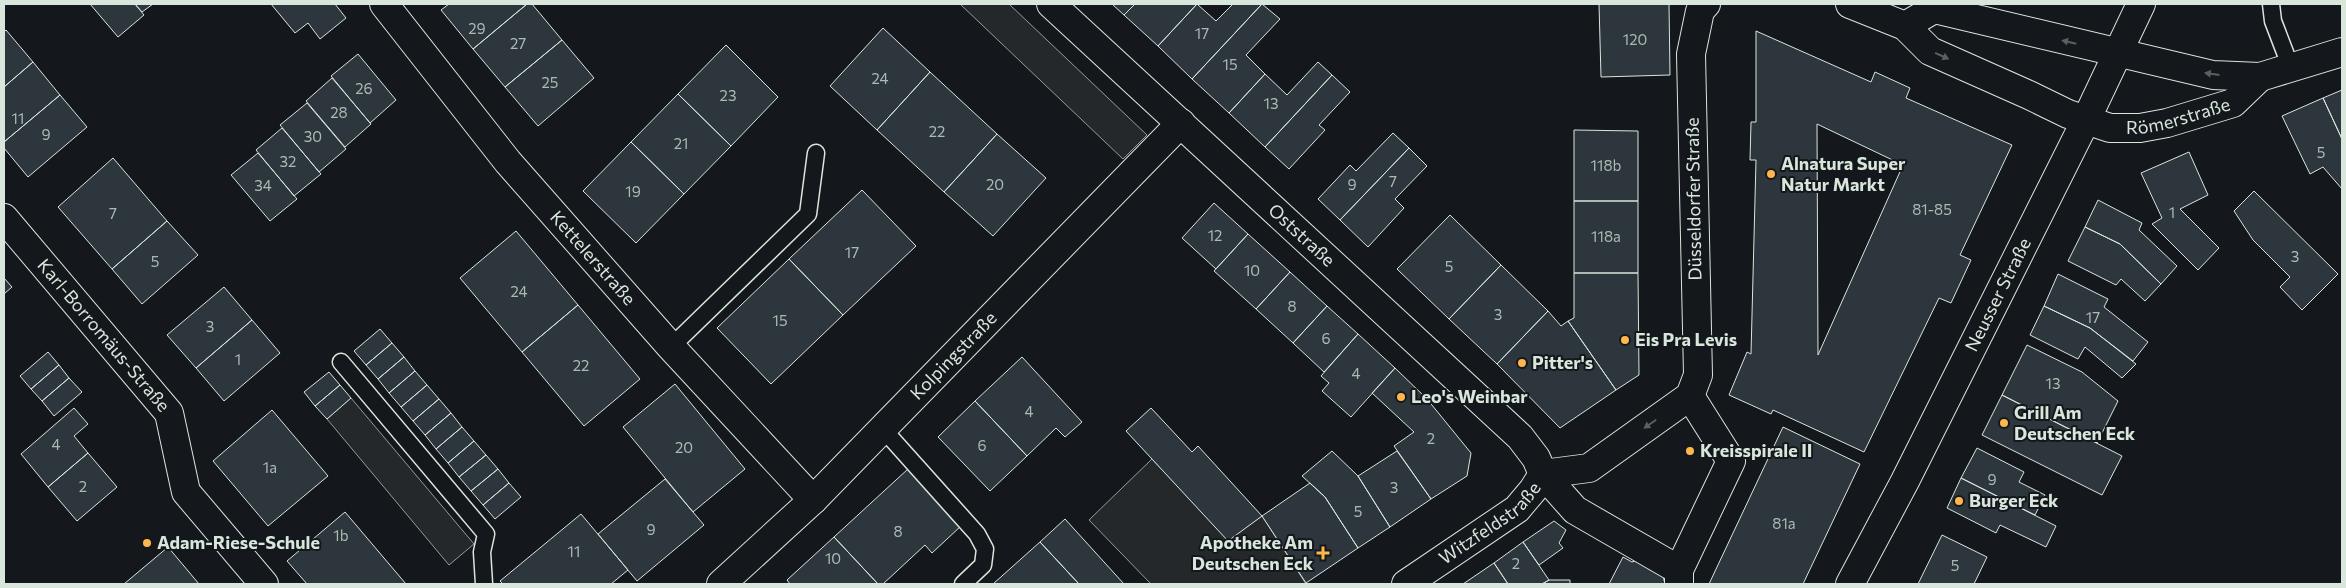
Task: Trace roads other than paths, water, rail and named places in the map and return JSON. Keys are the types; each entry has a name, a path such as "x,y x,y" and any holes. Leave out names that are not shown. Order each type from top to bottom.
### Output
{"street":[{"name":"Kettelerstraße","path":"384,4 508,162 671,347 814,500"},
{"name":"Oststraße","path":"1051,4 1520,437 1536,458 1542,474"},
{"name":"Düsseldorfer Straße","path":"1690,396 1698,375 1691,54 1700,11 1706,4"},
{"path":"1850,4 1905,26 1930,51 2068,114 2086,120"},
{"name":"Neusser Straße","path":"1850,584 1905,481 2086,120 2116,53 2141,4"},
{"path":"1905,26 1934,8 2116,53"},
{"name":"Römerstraße","path":"2116,53 2212,75 2260,77 2342,52"},
{"name":"Römerstraße","path":"2086,120 2110,128 2140,128 2168,123 2233,103 2260,77"},
{"name":"Kolpingstraße","path":"721,584 814,500 1181,123"},
{"name":"Karl-Borromäus-Straße","path":"4,218 169,413 186,492 264,584"},
{"path":"1690,396 1731,461 1679,577 1576,510 1542,474 1589,468 1690,396"},
{"name":"Witzfeldstraße","path":"1406,584 1517,509 1533,490 1542,474"}],"lane":[{"path":"2271,4 2273,21 2291,68"},
{"path":"671,347 808,214 816,153"},
{"path":"341,362 486,534 482,552 484,584"},
{"path":"883,429 978,534 985,549 983,565 963,584"}],"place":[{"name":"Alnatura Super Natur Markt","path":"1771,174"},
{"name":"Eis Pra Levis","path":"1625,340"},
{"name":"Pitter's","path":"1522,363"},
{"name":"Leo's Weinbar","path":"1401,397"},
{"name":"Grill Am Deutschen Eck","path":"2004,423"},
{"name":"Kreisspirale II","path":"1690,451"},
{"name":"Burger Eck","path":"1959,501"},
{"name":"Adam-Riese-Schule","path":"147,543"},
{"name":"Apotheke Am Deutschen Eck","path":"1323,553"}]}
